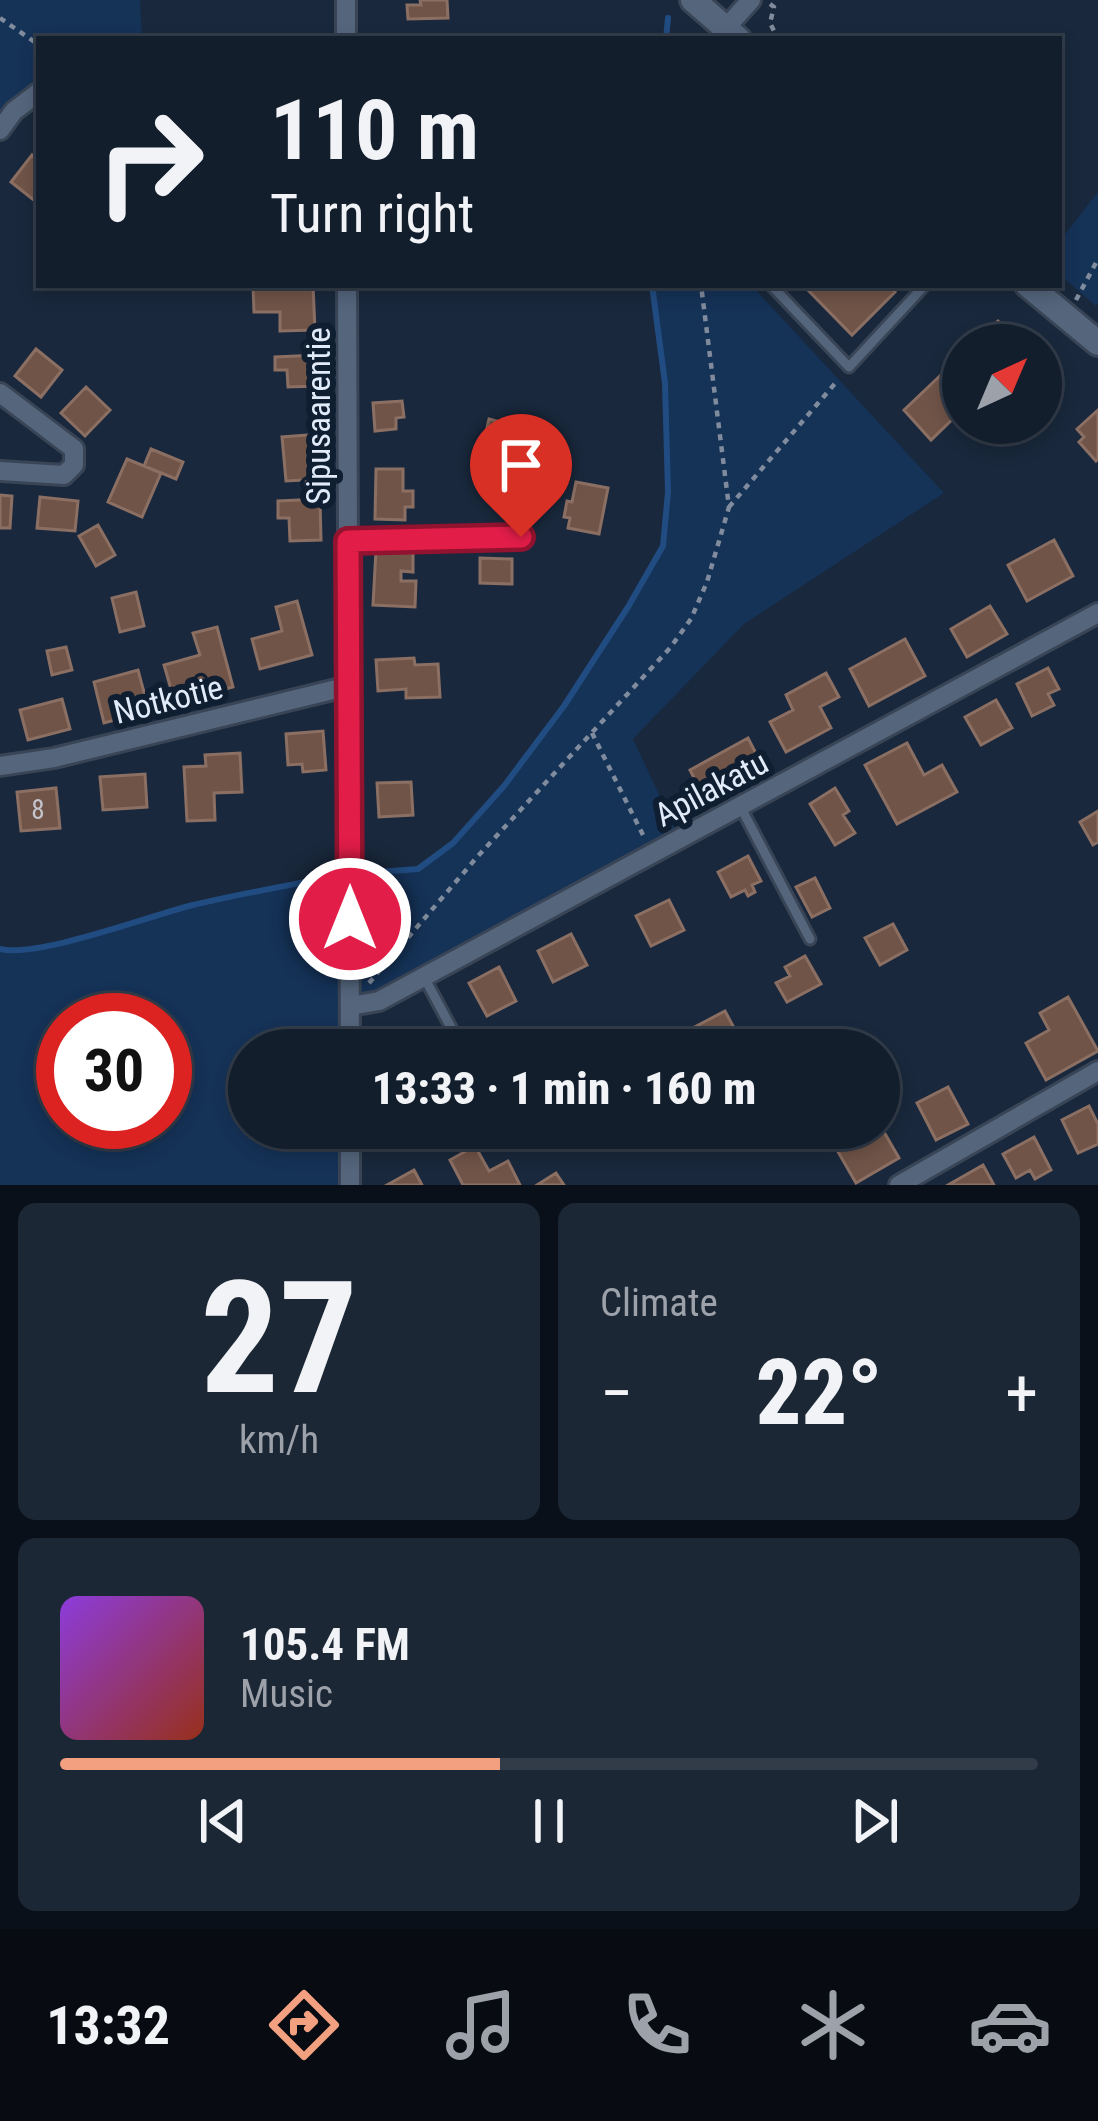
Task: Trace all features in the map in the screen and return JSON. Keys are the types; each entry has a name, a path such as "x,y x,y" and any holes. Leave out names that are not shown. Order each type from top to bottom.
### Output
{"street":[{"path":"346,0 346,36"},
{"path":"693,0 732,34 752,0"},
{"path":"0,130 14,111 36,94"},
{"name":"Sipusaarentie","path":"347,288 350,1029"},
{"path":"1032,288 1098,343"},
{"path":"0,393 74,449 74,465 64,475 0,471"},
{"name":"Apilakatu","path":"350,1006 379,1001 1098,613"},
{"name":"Notkotie","path":"0,766 54,758 349,686"},
{"path":"899,1185 1098,1071"},
{"path":"350,1149 350,1185"}],"lane":[{"path":"774,288 849,367 922,288"},
{"path":"348,541 521,537"},
{"path":"740,806 810,939"},
{"path":"424,977 452,1029"}],"path":[{"path":"766,0 774,7 770,23 776,36"},
{"path":"0,18 36,43"},
{"path":"701,288 729,507"},
{"path":"350,1006 478,856 670,648 691,619 729,507 849,367"},
{"path":"592,733 653,853"}],"shaded area":[{"path":"0,0 140,0 142,36 36,36 36,95 0,130"},
{"path":"1098,192 1096,306 1062,277 1062,238"},
{"path":"652,288 754,288 944,493 744,624 633,739 680,839 350,1006 350,1029 228,1029 228,1149 350,1149 350,1185 0,1185 0,949 12,952 82,937 189,906 326,878 417,869 453,843 504,786 564,706 663,546 668,492 665,383"}],"building":[{"path":"420,0 447,0 448,18 408,19 407,5 421,5"},
{"path":"32,155 36,158 35,201 11,182"},
{"path":"253,288 313,288 315,330 280,331 280,312 254,312"},
{"path":"806,288 891,288 895,292 852,335"},
{"path":"36,349 62,370 41,397 15,376"},
{"path":"317,355 318,386 288,387 287,370 275,370 275,357"},
{"path":"942,374 942,429 931,440 904,410"},
{"path":"86,387 110,410 85,436 61,413"},
{"path":"402,401 404,417 396,418 396,429 375,431 373,403"},
{"path":"1098,410 1096,461 1079,442 1084,437 1077,429"},
{"path":"489,419 519,427 516,438 535,442 527,476 490,467 493,452 482,449"},
{"path":"320,434 323,479 286,481 282,437"},
{"path":"151,449 183,462 176,479 144,466"},
{"path":"127,459 161,473 142,517 108,502"},
{"path":"376,469 403,469 403,491 413,491 413,507 405,507 405,520 375,519"},
{"path":"576,482 608,488 599,534 568,528 570,518 564,517"},
{"path":"0,495 12,496 10,528 0,528"},
{"path":"40,497 78,501 75,531 37,528"},
{"path":"320,499 321,540 290,541 289,518 278,518 278,501"},
{"path":"98,525 115,555 96,566 79,536"},
{"path":"1054,540 1073,576 1027,601 1008,565"},
{"path":"376,550 413,552 413,572 401,571 401,581 416,581 415,607 373,605"},
{"path":"480,558 512,559 512,584 480,583"},
{"path":"136,592 144,626 120,632 112,598"},
{"path":"297,601 312,655 260,669 252,639 282,631 276,607"},
{"path":"990,606 1007,634 967,657 951,629"},
{"path":"217,627 233,687 175,703 164,665 200,655 193,633"},
{"path":"905,639 925,676 869,706 850,669"},
{"path":"66,647 72,670 52,675 47,651"},
{"path":"414,658 415,665 438,664 440,697 406,698 406,689 378,691 376,660"},
{"path":"1048,668 1059,689 1048,694 1054,705 1032,716 1017,684"},
{"path":"138,670 149,711 104,723 94,682"},
{"path":"826,673 839,697 820,707 831,728 786,752 770,722 793,710 786,695"},
{"path":"62,699 70,729 28,740 20,710"},
{"path":"996,700 1012,728 981,745 965,717"},
{"path":"323,731 326,770 303,772 302,764 288,765 286,734"},
{"path":"748,738 762,765 704,797 690,770"},
{"path":"907,743 924,775 942,765 957,792 897,824 865,765"},
{"path":"240,753 242,792 214,793 215,820 187,821 184,767 206,766 205,755"},
{"path":"145,774 147,807 103,810 100,777"},
{"path":"411,782 413,815 379,817 377,783"},
{"path":"56,788 60,828 21,831 17,792"},
{"path":"835,788 849,811 843,815 855,833 835,845 810,804"},
{"path":"1098,811 1098,842 1093,845 1080,822"},
{"path":"748,856 761,881 752,885 755,892 748,896 745,890 731,897 718,872"},
{"path":"815,878 830,908 812,917 796,887"},
{"path":"669,900 684,930 651,946 636,916"},
{"path":"893,924 907,950 880,965 865,938"},
{"path":"571,934 587,965 553,982 538,951"},
{"path":"805,956 821,984 787,1002 776,983 790,976 785,967"},
{"path":"499,967 516,1001 487,1016 469,983"},
{"path":"1068,997 1098,1051 1046,1080 1026,1043 1049,1030 1040,1013"},
{"path":"725,1011 735,1029 691,1029"},
{"path":"948,1087 968,1124 936,1140 917,1103"},
{"path":"1089,1106 1098,1124 1098,1144 1078,1153 1062,1120"},
{"path":"1034,1137 1051,1170 1035,1179 1030,1170 1016,1178 1003,1154"},
{"path":"477,1149 489,1171 508,1161 520,1185 463,1185 450,1160"},
{"path":"894,1149 899,1158 856,1183 837,1150"},
{"path":"983,1165 994,1185 948,1185"},
{"path":"414,1170 422,1185 387,1185"},
{"path":"556,1173 564,1185 537,1185"}],"waterway":[{"path":"666,36 668,18"},
{"path":"363,873 418,869 453,843 504,786 564,706 663,546 668,492 665,383 652,288"},
{"path":"0,949 39,948 189,906 326,878"}],"route":[{"path":"350,919 348,541 521,537"}]}
